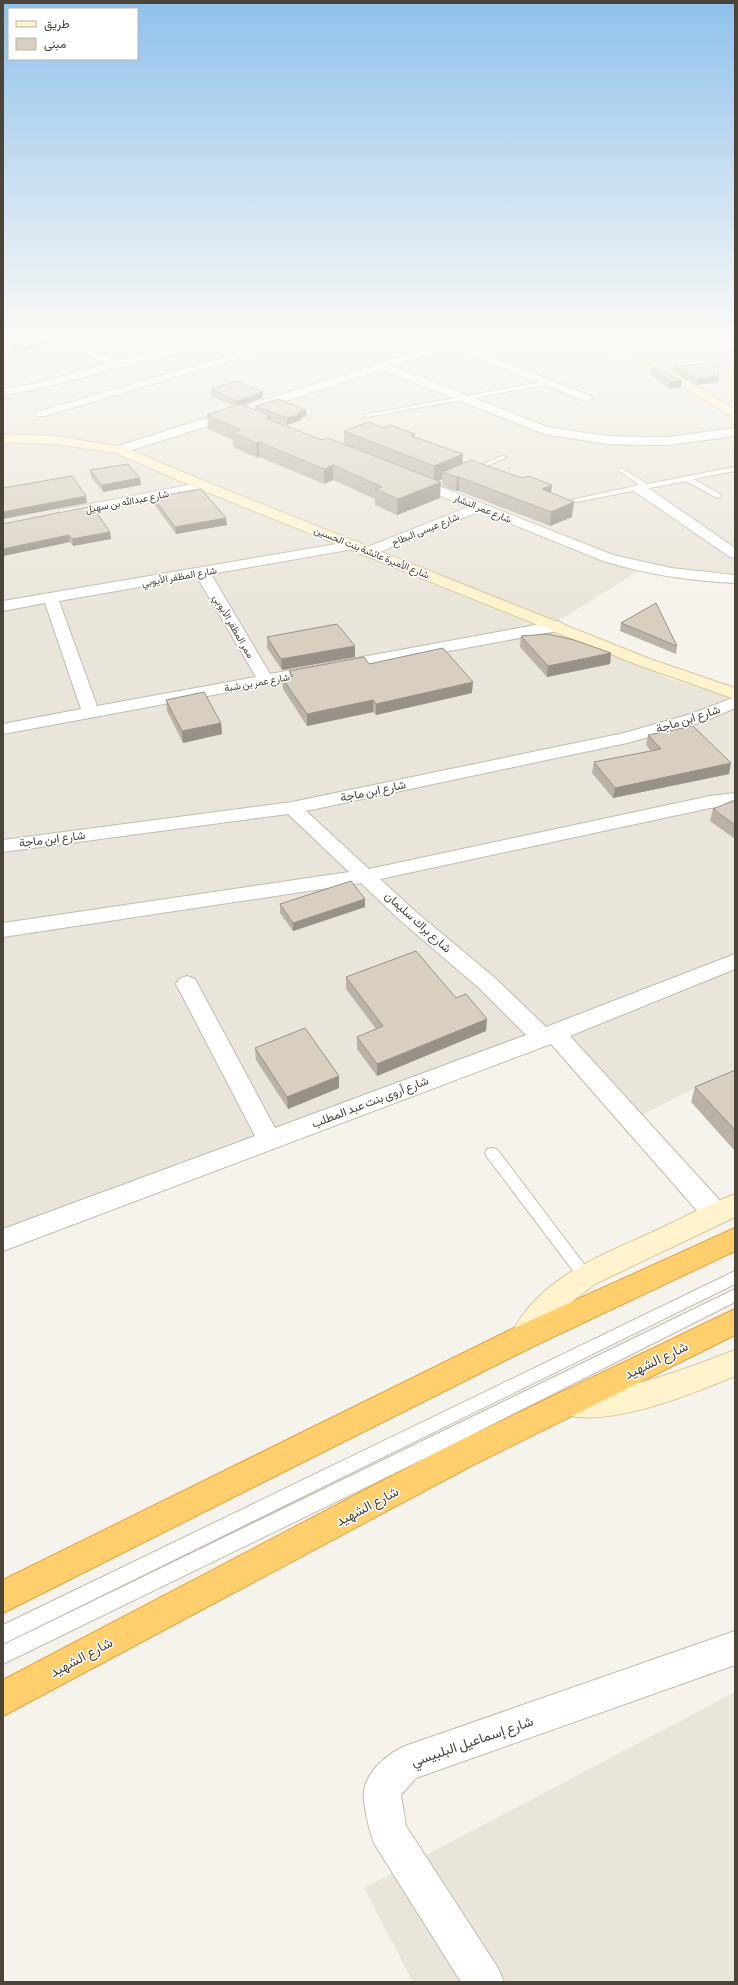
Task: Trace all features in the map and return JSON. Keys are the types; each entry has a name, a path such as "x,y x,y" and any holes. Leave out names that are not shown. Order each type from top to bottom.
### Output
{"highway":[{"path":"3,1597 524,1337 735,1239"},
{"name":"شارع الشهيد","path":"3,1698 460,1456 735,1321"}],"street":[{"path":"119,450 193,426"},
{"path":"533,426 544,430 607,440 668,441 735,432"},
{"name":"شارع الأميرة عائشة بنت الحسين","path":"3,438 55,440 119,450 204,486 651,664 735,694"},
{"name":"شارع عمر النشار","path":"402,476 435,486 480,507 608,558 637,567 702,578 735,579"},
{"name":"شارع عبدالله بن سهيل","path":"49,516 204,486"},
{"path":"643,487 735,554"},
{"name":"شارع عيسى البطاح","path":"370,551 480,507"},
{"name":"شارع المظفر الأيوبي","path":"3,606 354,545"},
{"name":"ممر المظفر الأيوبي","path":"202,572 266,681"},
{"path":"51,598 91,713"},
{"name":"شارع عمر بن شبة","path":"3,729 557,626"},
{"name":"شارع ابن ماجة","path":"3,846 292,808 627,738 697,718 735,702"},
{"path":"3,930 367,876 710,802 735,799"},
{"name":"شارع براك سليمان","path":"292,808 367,876 409,917 548,1035 726,1210"},
{"name":"شارع أروى بنت عبد المطلب","path":"3,1240 548,1035 735,961"},
{"path":"187,984 269,1140"},
{"path":"524,1337 538,1317 554,1300 585,1276 726,1210"},
{"path":"566,1403 609,1402 648,1393 735,1363"},
{"name":"شارع إسماعيل البلبيسي","path":"484,1982 388,1832 382,1791 391,1777 405,1764 735,1648"}],"lane":[{"path":"460,475 504,457"},
{"path":"575,500 735,469"},
{"path":"621,470 643,487"},
{"path":"686,478 717,496"},
{"path":"492,1153 585,1276"},
{"path":"3,1635 735,1277"},
{"path":"3,1654 417,1453 735,1295"}],"shaded area":[{"path":"3,426 735,426 735,577 648,565 555,623 672,680 735,698 735,1068 630,1121 540,1029 3,1236"},
{"path":"735,1692 735,1982 413,1982 364,1888"}],"building":[{"path":"231,426 285,426 322,440 328,438 441,482 398,499 375,489 382,487 333,465 324,469 259,442 256,443 232,432 241,430"},
{"path":"359,426 377,426 383,428 392,426 415,434 411,436 463,454 434,466 344,431"},
{"path":"471,460 522,478 528,476 552,485 542,489 574,502 551,512 443,472"},
{"path":"128,464 140,478 102,485 90,470"},
{"path":"72,476 86,496 3,512 3,488"},
{"path":"201,489 226,518 175,527 153,497"},
{"path":"92,506 110,532 72,539 69,535 3,549 3,524"},
{"path":"656,603 677,646 621,623"},
{"path":"337,624 355,646 281,659 267,637"},
{"path":"548,634 574,640 611,653 548,666 521,636"},
{"path":"443,648 473,682 376,704 373,700 307,714 282,678 293,676 289,671 364,657 369,664"},
{"path":"204,692 221,723 182,731 166,700"},
{"path":"693,726 731,763 615,788 594,762 661,749 648,735"},
{"path":"735,800 735,825 713,809"},
{"path":"351,881 365,899 293,923 280,904"},
{"path":"416,951 456,998 466,994 487,1019 377,1064 357,1037 383,1026 346,977"},
{"path":"305,1028 339,1076 287,1097 255,1048"},
{"path":"735,1070 735,1130 695,1087"}]}
